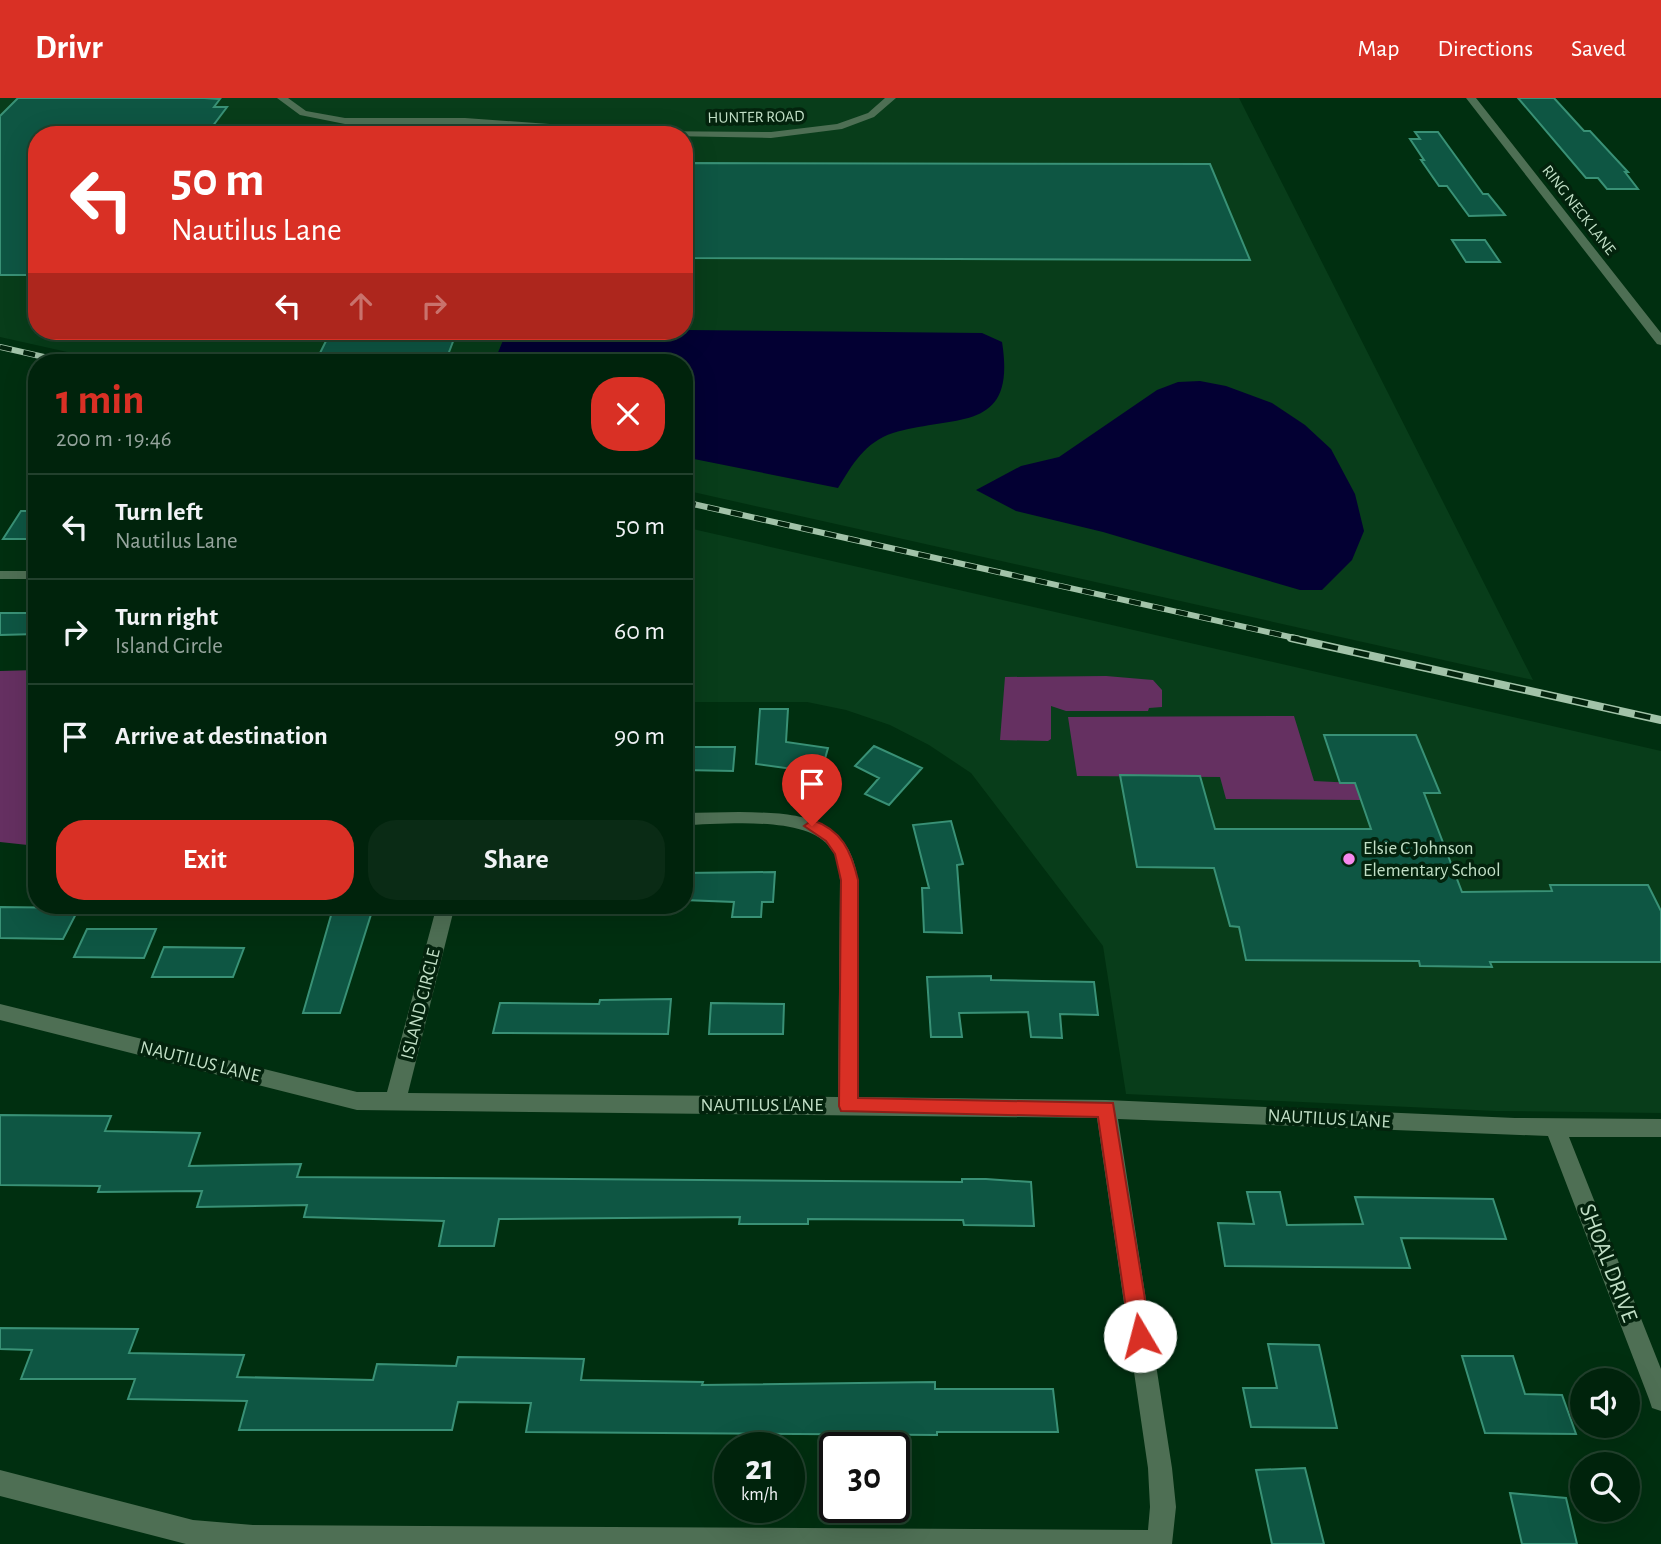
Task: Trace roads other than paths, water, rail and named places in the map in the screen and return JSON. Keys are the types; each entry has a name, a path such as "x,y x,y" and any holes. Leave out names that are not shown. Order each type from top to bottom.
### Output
{"street":[{"name":"HUNTER ROAD","path":"282,98 303,113 345,121 465,121 535,126"},
{"name":"HUNTER ROAD","path":"693,134 771,135 839,127 871,116 891,98"},
{"name":"RING NECK LANE","path":"1472,98 1661,341"},
{"path":"0,575 28,575"},
{"path":"693,820 796,822 832,837 843,853 849,880 848,1106"},
{"name":"ISLAND CIRCLE","path":"396,1103 444,914"},
{"name":"NAUTILUS LANE","path":"0,1012 333,1096 396,1103 1106,1109 1555,1128 1661,1128"},
{"path":"0,1483 183,1531 253,1538 1159,1543 1163,1507 1160,1468 1106,1109"},
{"name":"SHOAL DRIVE","path":"1555,1128 1661,1399"}],"railway":[{"path":"0,347 31,354"},
{"path":"693,504 1299,639"},
{"path":"1291,638 1661,720"}],"place":[{"name":"Elsie C Johnson Elementary School","path":"1349,859"}]}
